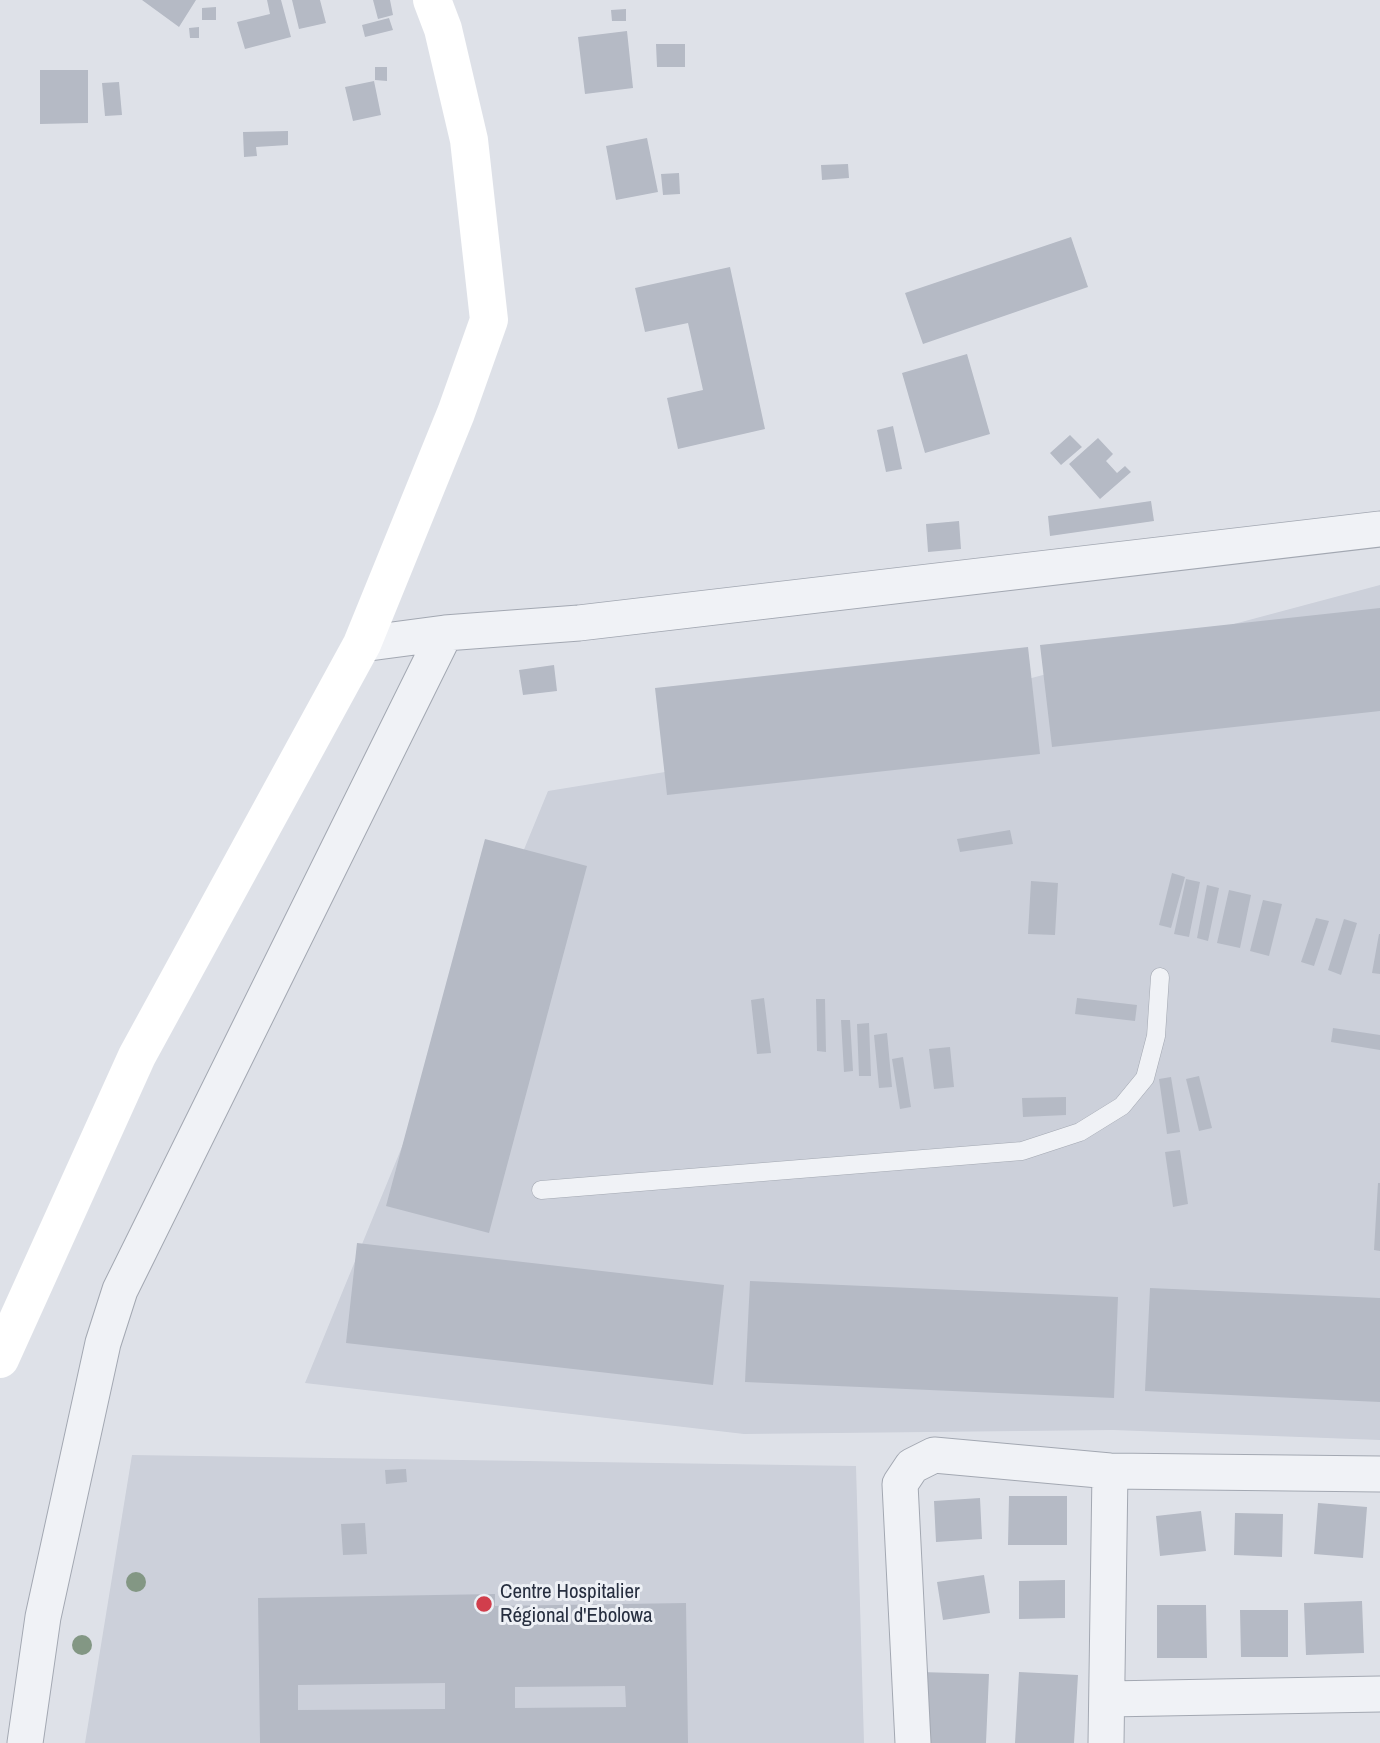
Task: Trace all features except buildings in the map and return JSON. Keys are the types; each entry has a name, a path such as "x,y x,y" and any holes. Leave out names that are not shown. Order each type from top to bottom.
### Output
{"main road":[{"path":"0,1359 138,1056 362,644 456,412 489,320 469,140 443,29 432,0"}],"street":[{"path":"362,644 445,633 579,623 1380,529"},
{"path":"25,1743 43,1617 103,1343 120,1290 445,633"},
{"path":"912,1743 900,1484 912,1466 934,1455 1110,1471 1380,1474"},
{"path":"1106,1743 1110,1471"},
{"path":"1108,1699 1380,1693"}],"lane":[{"path":"541,1190 1022,1151 1080,1132 1122,1106 1145,1078 1156,1036 1160,977"}],"shaded area":[{"path":"1380,585 1380,1440 1113,1430 744,1434 305,1383 548,791 702,766"},
{"name":"Centre Hospitalier Régional d'Ebolowa","path":"132,1455 856,1466 864,1743 85,1743"}],"place":[{"name":"Centre Hospitalier Régional d'Ebolowa","path":"484,1604"}]}
